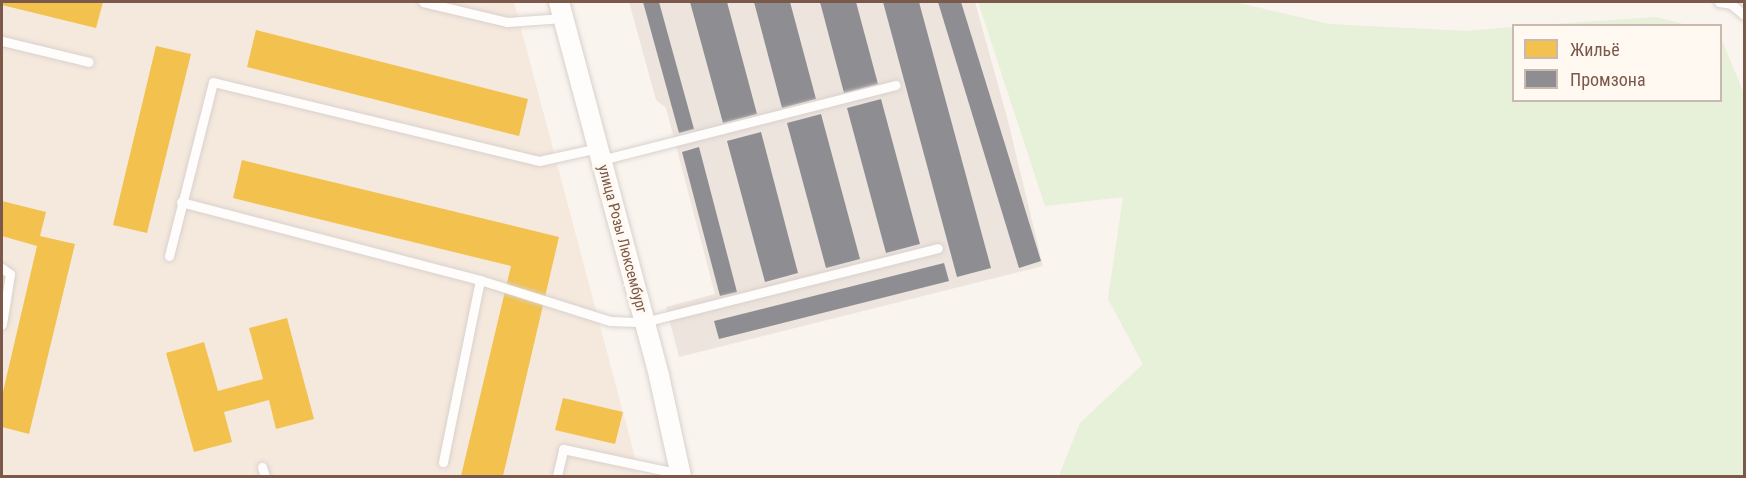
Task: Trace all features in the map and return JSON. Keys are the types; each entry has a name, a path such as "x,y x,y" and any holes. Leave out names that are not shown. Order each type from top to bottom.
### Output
{"street":[{"name":"улица Розы Люксембург","path":"561,10 644,322 681,476"}],"lane":[{"path":"423,2 507,22 561,10"},
{"path":"1719,2 1735,3 1744,15"},
{"path":"2,41 89,62"},
{"path":"169,256 213,82 539,161 599,154 896,85"},
{"path":"182,202 480,280 610,321 644,322 938,248"},
{"path":"2,268 10,274 2,324"},
{"path":"442,462 480,280"},
{"path":"557,477 564,448 681,476"}],"shaded area":[{"path":"2,2 514,2 640,476 2,476"},
{"path":"629,2 975,2 1008,121 1043,266 679,357 666,307 715,294 666,108 656,100"}],"green space":[{"path":"978,2 1234,2 1329,24 1466,31 1512,27 1512,102 1722,102 1722,40 1743,91 1744,107 1744,476 1059,476 1080,423 1143,364 1108,299 1123,197 1045,206"},
{"path":"1656,17 1683,24 1554,24"}],"building: Жильё":[{"path":"2,2 103,2 96,28 2,5"},
{"path":"256,30 528,99 519,136 247,67"},
{"path":"156,46 191,54 147,233 113,225"},
{"path":"242,160 559,237 503,476 461,476 511,266 233,198"},
{"path":"2,201 46,212 40,236 75,244 29,434 2,427 2,396 37,246 2,236"},
{"path":"287,318 314,419 276,429 269,400 224,412 232,442 194,452 166,353 204,342 218,391 263,379 249,328"},
{"path":"563,398 623,412 615,444 555,430"}],"building: Промзона":[{"path":"643,2 659,2 694,129 679,133"},
{"path":"690,2 727,2 757,114 723,123"},
{"path":"754,2 790,2 816,99 782,108"},
{"path":"820,2 856,2 878,84 844,93"},
{"path":"883,2 919,2 991,268 957,277"},
{"path":"938,2 961,2 1041,261 1019,268"},
{"path":"881,99 920,244 886,253 847,108"},
{"path":"821,114 860,259 826,268 787,123"},
{"path":"761,132 798,273 765,282 727,141"},
{"path":"699,147 737,292 720,296 682,152"},
{"path":"944,263 949,281 719,339 714,321"}]}
